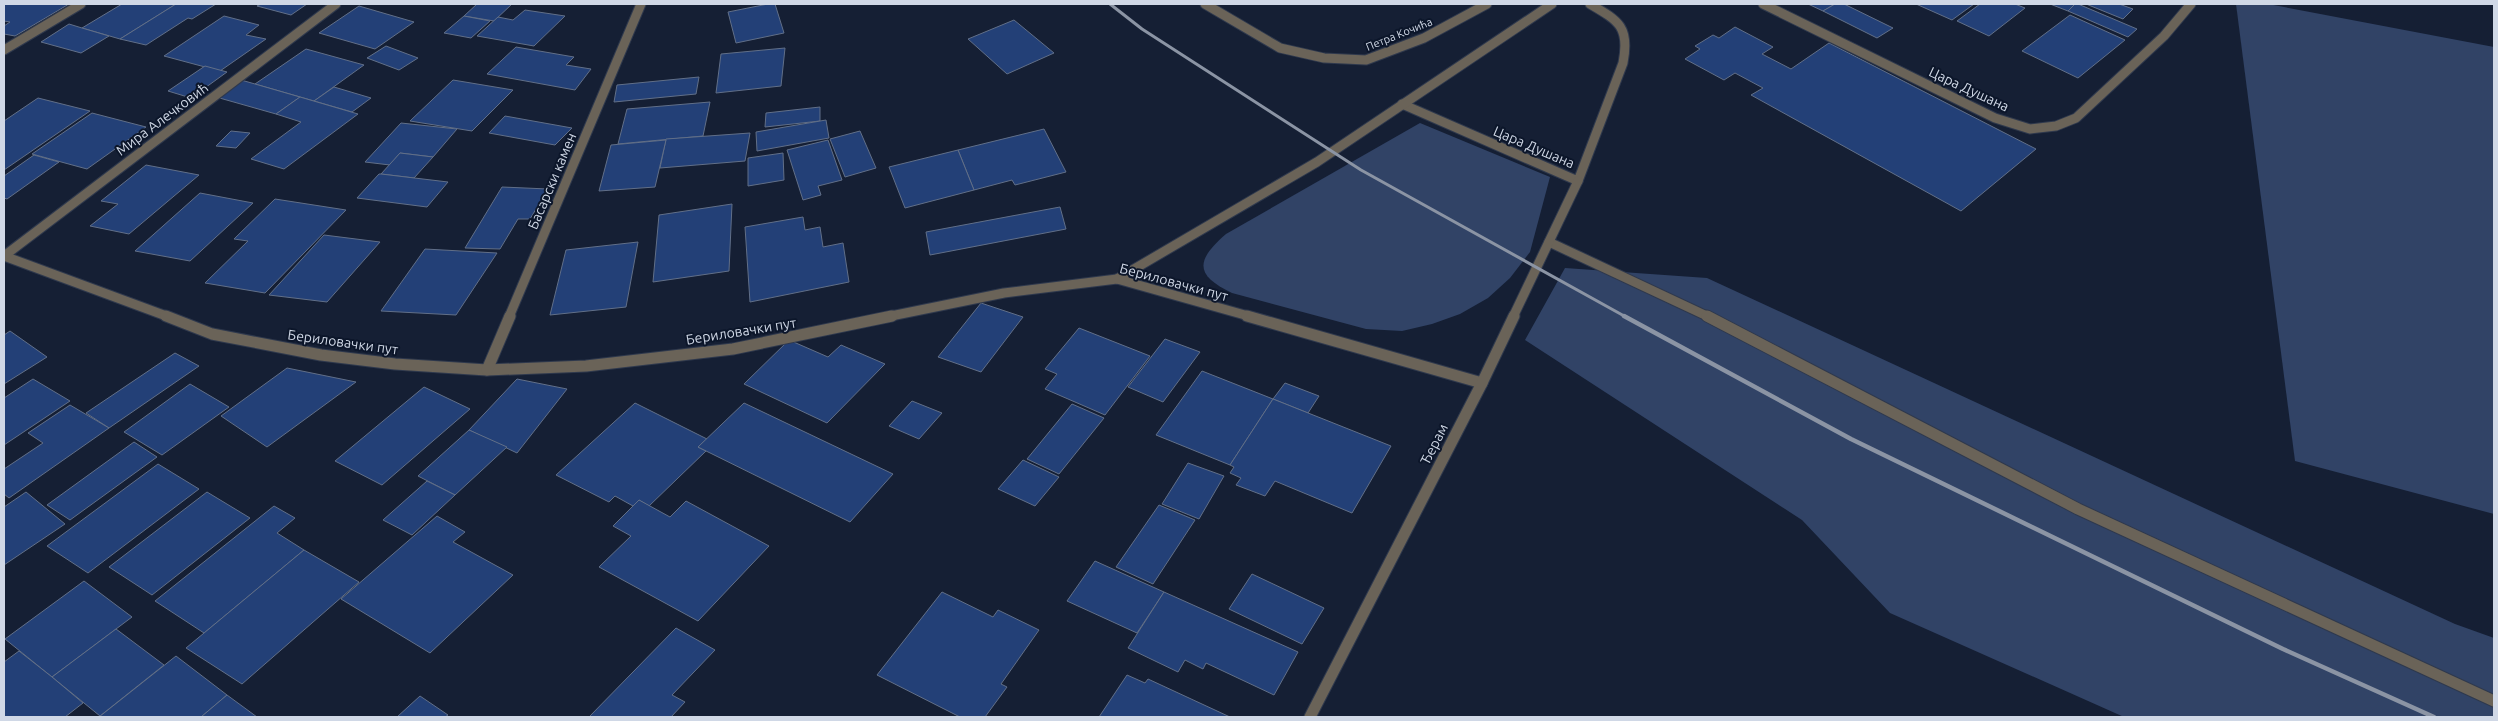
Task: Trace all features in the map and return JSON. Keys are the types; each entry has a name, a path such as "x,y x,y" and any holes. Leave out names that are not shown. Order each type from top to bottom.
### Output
{"street":[{"path":"4,50 81,4"},
{"name":"Мира Алечковић","path":"4,256 336,4"},
{"name":"Басарски камен","path":"487,370 642,4"},
{"name":"Петра Кочића","path":"1205,4 1280,48 1324,58 1366,60 1424,38 1487,4"},
{"path":"1117,279 1317,162 1552,4"},
{"name":"Цара Душана","path":"1402,104 1578,181 1623,63 1628,37 1614,18 1590,4"},
{"name":"Цара Душана","path":"1763,4 1995,118 2030,129 2056,126 2076,118 2108,86 2164,36 2191,4"},
{"name":"Ђерам","path":"1310,717 1482,383 1578,181"},
{"path":"1549,242 1699,312 2078,509 2494,701"},
{"name":"Бериловачки пут","path":"4,256 78,282 212,334 321,355 395,364 487,370 586,366 733,349 1004,293 1117,279 1482,383"}],"shaded area":[{"path":"2236,4 2268,4 2494,47 2494,514 2295,461"},
{"path":"1420,123 1550,177 1530,252 1510,278 1488,298 1460,314 1432,324 1402,331 1366,329 1232,293 1211,280 1206,274 1204,267 1209,252 1226,234"},
{"path":"1565,268 1707,278 2455,624 2494,638 2494,717 2124,717 1890,613 1802,520 1525,340"}],"building":[{"path":"4,4 69,4 15,36 4,34 4,26 10,22 4,21"},
{"path":"122,4 176,4 120,39 82,28"},
{"path":"176,4 216,4 192,19 188,18 146,45 120,39"},
{"path":"261,4 307,4 291,15 257,6"},
{"path":"477,4 512,4 494,21 464,16"},
{"path":"775,4 784,33 736,43 728,12"},
{"path":"1808,4 1835,4 1823,11"},
{"path":"1835,4 1844,4 1893,28 1877,38 1823,11"},
{"path":"1916,4 1974,4 1952,20"},
{"path":"1980,4 2015,4 2025,8 1989,36 1957,21"},
{"path":"2050,4 2075,4 2068,11"},
{"path":"2075,4 2137,29 2128,37 2068,11"},
{"path":"2086,4 2119,4 2133,9 2123,19"},
{"path":"359,6 414,22 375,49 319,33"},
{"path":"525,10 565,16 534,46 477,36 498,17 513,20"},
{"path":"2070,15 2125,40 2078,78 2022,51"},
{"path":"224,16 259,25 246,35 266,39 220,71 164,56"},
{"path":"464,16 490,21 471,38 444,33"},
{"path":"1014,20 1054,53 1007,74 968,39"},
{"path":"69,24 109,36 81,53 41,42"},
{"path":"1735,27 1773,47 1762,54 1791,69 1829,43 2036,149 1961,211 1751,95 1763,88 1735,73 1724,80 1685,59 1700,49 1695,46 1713,35 1719,38"},
{"path":"386,46 418,58 399,70 367,58"},
{"path":"516,47 574,57 566,65 591,69 575,90 487,74"},
{"path":"785,48 781,86 716,93 721,54"},
{"path":"306,49 364,65 314,101 255,84"},
{"path":"205,66 227,72 191,98 168,91"},
{"path":"699,77 696,94 614,102 617,85"},
{"path":"241,80 300,97 276,114 216,97"},
{"path":"453,80 513,90 472,131 410,121"},
{"path":"334,87 371,98 352,112 314,101"},
{"path":"300,97 358,114 284,169 251,159 301,122 276,114"},
{"path":"38,98 90,111 4,170 4,121"},
{"path":"710,102 703,136 618,144 627,109"},
{"path":"820,107 820,121 765,127 766,113"},
{"path":"92,113 146,127 87,169 32,154"},
{"path":"505,116 572,128 555,145 489,133"},
{"path":"826,120 829,138 757,151 756,132"},
{"path":"401,123 457,129 433,157 400,153 390,165 365,162"},
{"path":"1044,129 1066,172 1015,185 1012,180 974,190 958,150"},
{"path":"231,131 250,133 236,148 216,146"},
{"path":"860,131 876,168 845,177 830,139"},
{"path":"750,133 745,161 660,168 666,139"},
{"path":"666,140 655,187 599,191 611,145"},
{"path":"828,140 842,180 818,186 821,195 803,200 787,150"},
{"path":"958,150 974,190 905,208 889,167"},
{"path":"400,153 433,157 414,178 381,174"},
{"path":"783,153 784,180 748,186 748,158"},
{"path":"34,155 59,162 7,199 4,198 4,176"},
{"path":"146,165 199,175 129,234 90,226 118,204 101,201"},
{"path":"379,174 448,182 427,207 357,198"},
{"path":"502,187 548,189 530,219 518,219 500,249 465,248"},
{"path":"200,193 253,203 190,261 135,251"},
{"path":"275,199 346,210 265,293 205,283 248,241 234,239"},
{"path":"732,204 729,271 653,282 659,215"},
{"path":"1060,207 1066,229 930,255 926,232"},
{"path":"803,217 805,230 820,227 823,247 843,243 849,282 750,302 745,227"},
{"path":"324,235 380,242 327,302 269,295"},
{"path":"638,242 626,307 550,315 566,250"},
{"path":"425,249 497,253 456,315 381,311"},
{"path":"981,303 1023,317 981,372 938,357"},
{"path":"1079,328 1150,356 1105,415 1045,389 1057,374 1045,369"},
{"path":"10,331 47,357 4,384 4,335"},
{"path":"1165,339 1200,352 1163,402 1128,387"},
{"path":"789,340 828,357 841,345 885,364 827,423 744,384"},
{"path":"175,353 199,366 109,428 86,413"},
{"path":"287,368 356,382 267,447 221,416"},
{"path":"1202,371 1273,399 1230,465 1156,435"},
{"path":"33,379 70,401 4,445 4,398"},
{"path":"517,379 567,389 517,453 469,430"},
{"path":"1285,383 1319,396 1308,413 1273,399"},
{"path":"190,384 229,407 162,455 124,432"},
{"path":"424,387 470,409 382,485 335,461"},
{"path":"1273,399 1391,446 1352,513 1275,481 1265,496 1236,485 1241,478 1230,473 1234,467 1230,465"},
{"path":"912,401 942,413 919,439 889,426"},
{"path":"635,403 707,439 698,447 706,451 649,506 639,500 633,506 615,496 609,502 556,475"},
{"path":"744,403 893,474 850,522 698,447"},
{"path":"1072,404 1104,418 1059,474 1027,459"},
{"path":"70,405 109,428 9,498 4,494 4,469 43,443 28,433"},
{"path":"469,430 507,447 455,495 418,476"},
{"path":"134,442 157,457 70,520 47,505"},
{"path":"1023,460 1059,477 1035,506 998,489"},
{"path":"1188,463 1224,476 1199,519 1162,504"},
{"path":"158,464 199,489 88,573 47,546"},
{"path":"427,481 455,495 412,535 383,520"},
{"path":"26,492 65,524 4,565 4,507"},
{"path":"207,492 250,518 152,595 109,567"},
{"path":"639,500 670,517 686,501 769,546 698,621 599,567 631,536 613,526"},
{"path":"1159,505 1195,520 1153,584 1116,567"},
{"path":"274,506 295,518 277,533 304,550 204,633 155,601"},
{"path":"437,516 465,532 453,542 513,575 430,653 341,599"},
{"path":"304,550 359,582 242,684 186,648"},
{"path":"1095,561 1164,592 1137,633 1067,601"},
{"path":"1252,574 1324,608 1302,644 1229,609"},
{"path":"84,581 132,617 52,677 5,639"},
{"path":"942,592 993,617 998,610 1039,630 1001,684 1007,687 985,717 960,717 877,675"},
{"path":"1164,592 1298,652 1274,695 1206,663 1203,669 1185,660 1178,672 1128,648"},
{"path":"676,628 715,650 672,695 685,702 671,717 589,717"},
{"path":"116,629 164,665 100,716 52,677"},
{"path":"19,651 83,703 65,717 4,717 4,662"},
{"path":"176,656 227,695 201,717 99,717"},
{"path":"1127,675 1145,683 1148,679 1230,717 1099,717"},
{"path":"227,695 257,717 201,717"},
{"path":"420,696 448,715 445,717 397,717"}],"railway":[{"path":"1110,4 1142,29 1361,170 1626,317"},
{"path":"1624,316 1851,439 2283,649 2434,717"}]}
